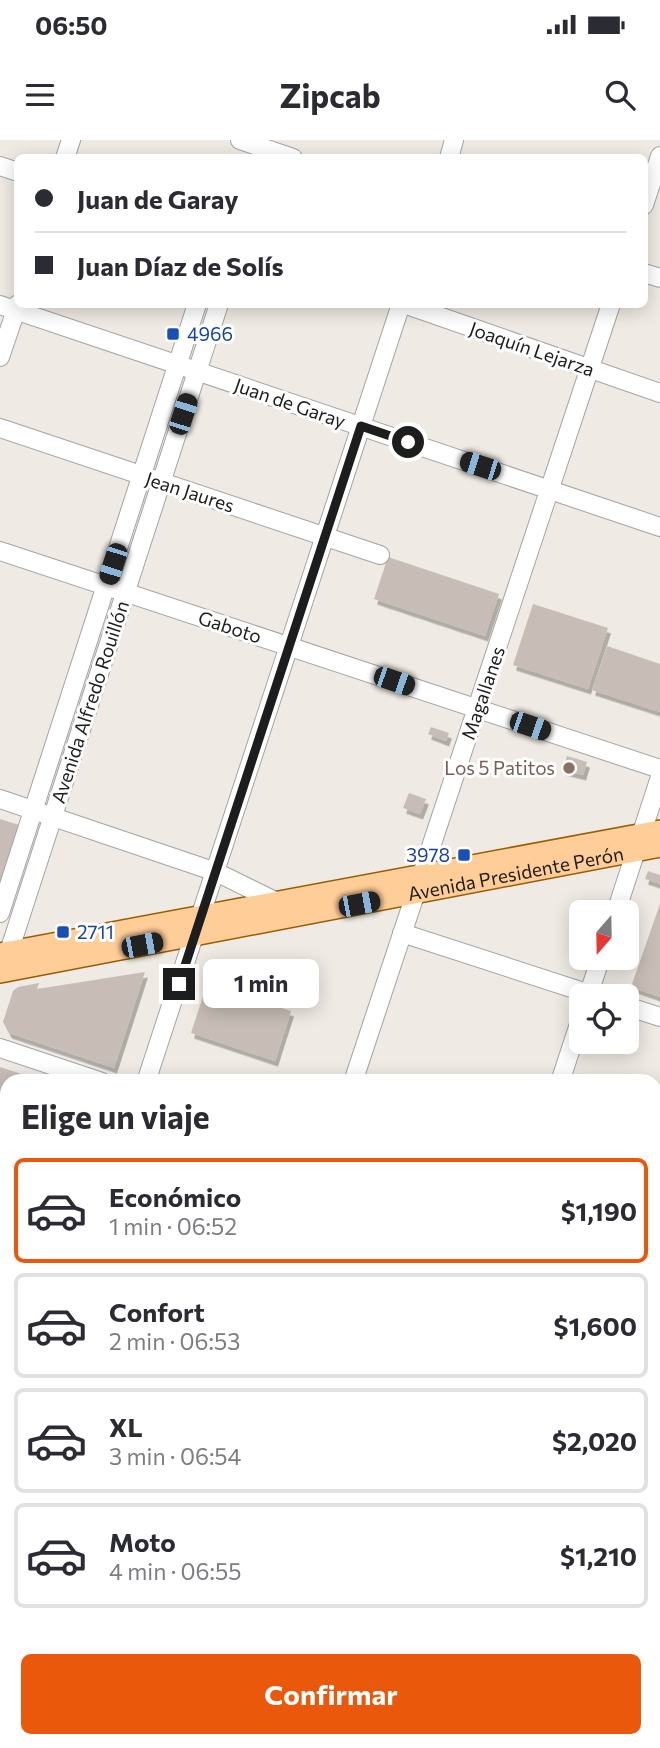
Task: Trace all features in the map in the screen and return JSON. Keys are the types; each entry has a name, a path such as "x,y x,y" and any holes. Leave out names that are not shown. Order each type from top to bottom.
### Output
{"main road":[{"name":"Avenida Presidente Perón","path":"2,966 198,925 645,839 660,846"},
{"name":"Avenida Presidente Perón","path":"198,925 277,902 418,884"}],"street":[{"path":"246,145 270,149"},
{"path":"648,193 660,156"},
{"path":"0,357 11,306"},
{"name":"Juan de Garay","path":"17,308 660,527"},
{"name":"Avenida Alfredo Rouillón","path":"0,913 196,308"},
{"name":"Avenida Alfredo Rouillón","path":"2,966 218,308"},
{"path":"149,1074 401,308"},
{"name":"Joaquín Lejarza","path":"414,308 660,393"},
{"name":"Magallanes","path":"356,1074 610,308"},
{"name":"Jean Jaures","path":"0,428 380,555"},
{"name":"Gaboto","path":"0,551 660,769"},
{"path":"621,900 645,839 660,776"},
{"path":"0,799 216,872 277,902"},
{"path":"402,933 569,988"},
{"path":"639,1010 660,1017"},
{"path":"0,1048 78,1074"},
{"path":"563,1074 569,1054"}],"building":[{"path":"388,557 499,594 485,636 374,599"},
{"path":"533,604 608,628 588,689 513,665"},
{"path":"607,646 660,664 660,712 592,690"},
{"path":"431,727 449,733 446,741 428,734"},
{"path":"567,756 587,762 583,775 563,770"},
{"path":"409,793 426,799 420,814 403,808"},
{"path":"0,819 19,825 1,881 0,881"},
{"path":"648,871 660,875 660,884 645,879"},
{"path":"660,904 660,997 639,990 639,984 632,984"},
{"path":"145,972 114,1068 9,1033 3,1022 13,991 18,987 39,983 37,989"},
{"path":"207,984 291,1011 275,1061 191,1033"},
{"path":"0,1067 22,1074 0,1074"}],"place":[{"name":"4966","path":"173,334"},
{"name":"Los 5 Patitos","path":"569,768"},
{"name":"3978","path":"464,855"},
{"name":"2711","path":"63,932"}],"route":[{"path":"179,984 361,426 408,442"}]}
